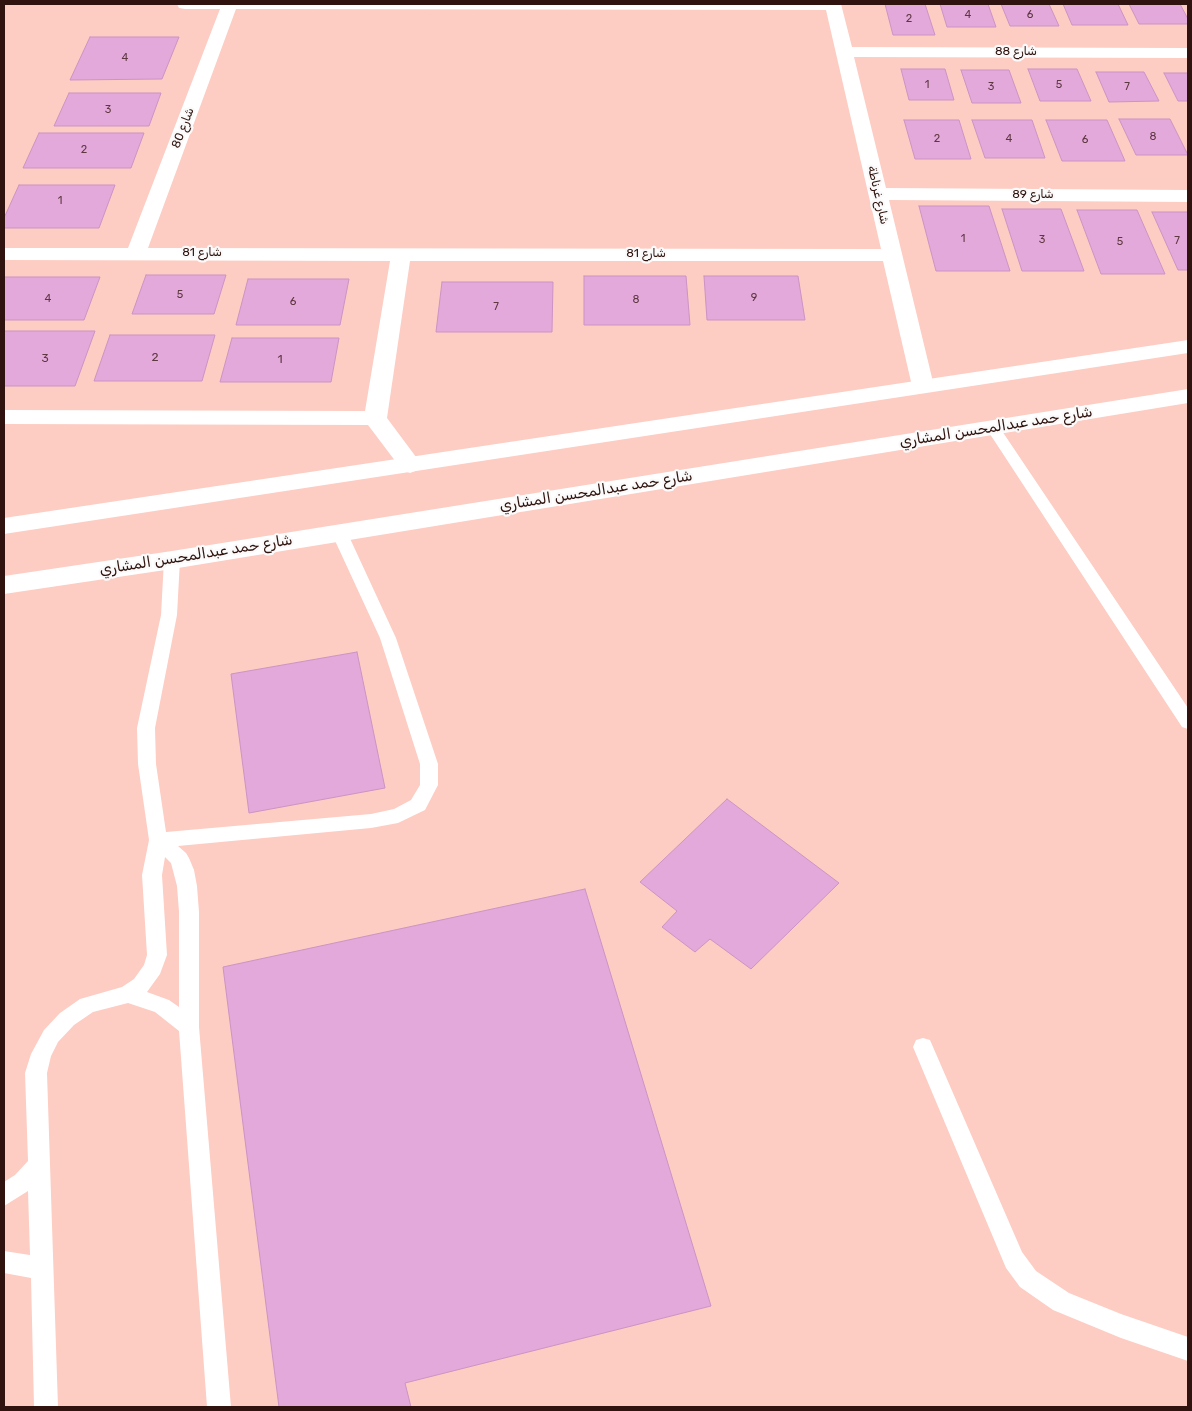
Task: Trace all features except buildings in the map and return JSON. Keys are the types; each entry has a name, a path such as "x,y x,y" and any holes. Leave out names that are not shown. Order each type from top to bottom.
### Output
{"street":[{"path":"185,4 834,4"},
{"name":"شارع 80","path":"136,253 230,4"},
{"name":"شارع غرناطة","path":"834,4 923,386"},
{"name":"شارع 88","path":"845,52 1188,53"},
{"name":"شارع 89","path":"878,194 1188,196"},
{"name":"شارع 81","path":"4,254 892,255"},
{"path":"401,254 375,418 410,465"},
{"path":"4,526 1188,346"},
{"name":"شارع حمد عبدالمحسن المشاري","path":"4,585 172,560 1188,396"},
{"path":"4,417 375,418"},
{"path":"4,542 18,529 40,520"},
{"path":"4,568 6,572 25,579 49,579"}],"lane":[{"path":"993,428 1188,722"},
{"path":"158,840 372,822 398,816 418,804 430,785 429,764 410,698 388,638 339,532"},
{"path":"46,1407 36,1073 41,1054 51,1036 67,1019 88,1004 128,994 140,985 153,968 157,955 152,875 158,840 147,764 146,728 169,616 172,560"},
{"path":"158,840 180,858 184,870 189,912 189,1027 220,1407"},
{"path":"128,994 162,1006 189,1027"},
{"path":"923,1047 1014,1260 1028,1280 1061,1302 1188,1350 1188,1334"},
{"path":"4,1195 23,1182 38,1166"},
{"path":"4,1262 41,1268"}]}
